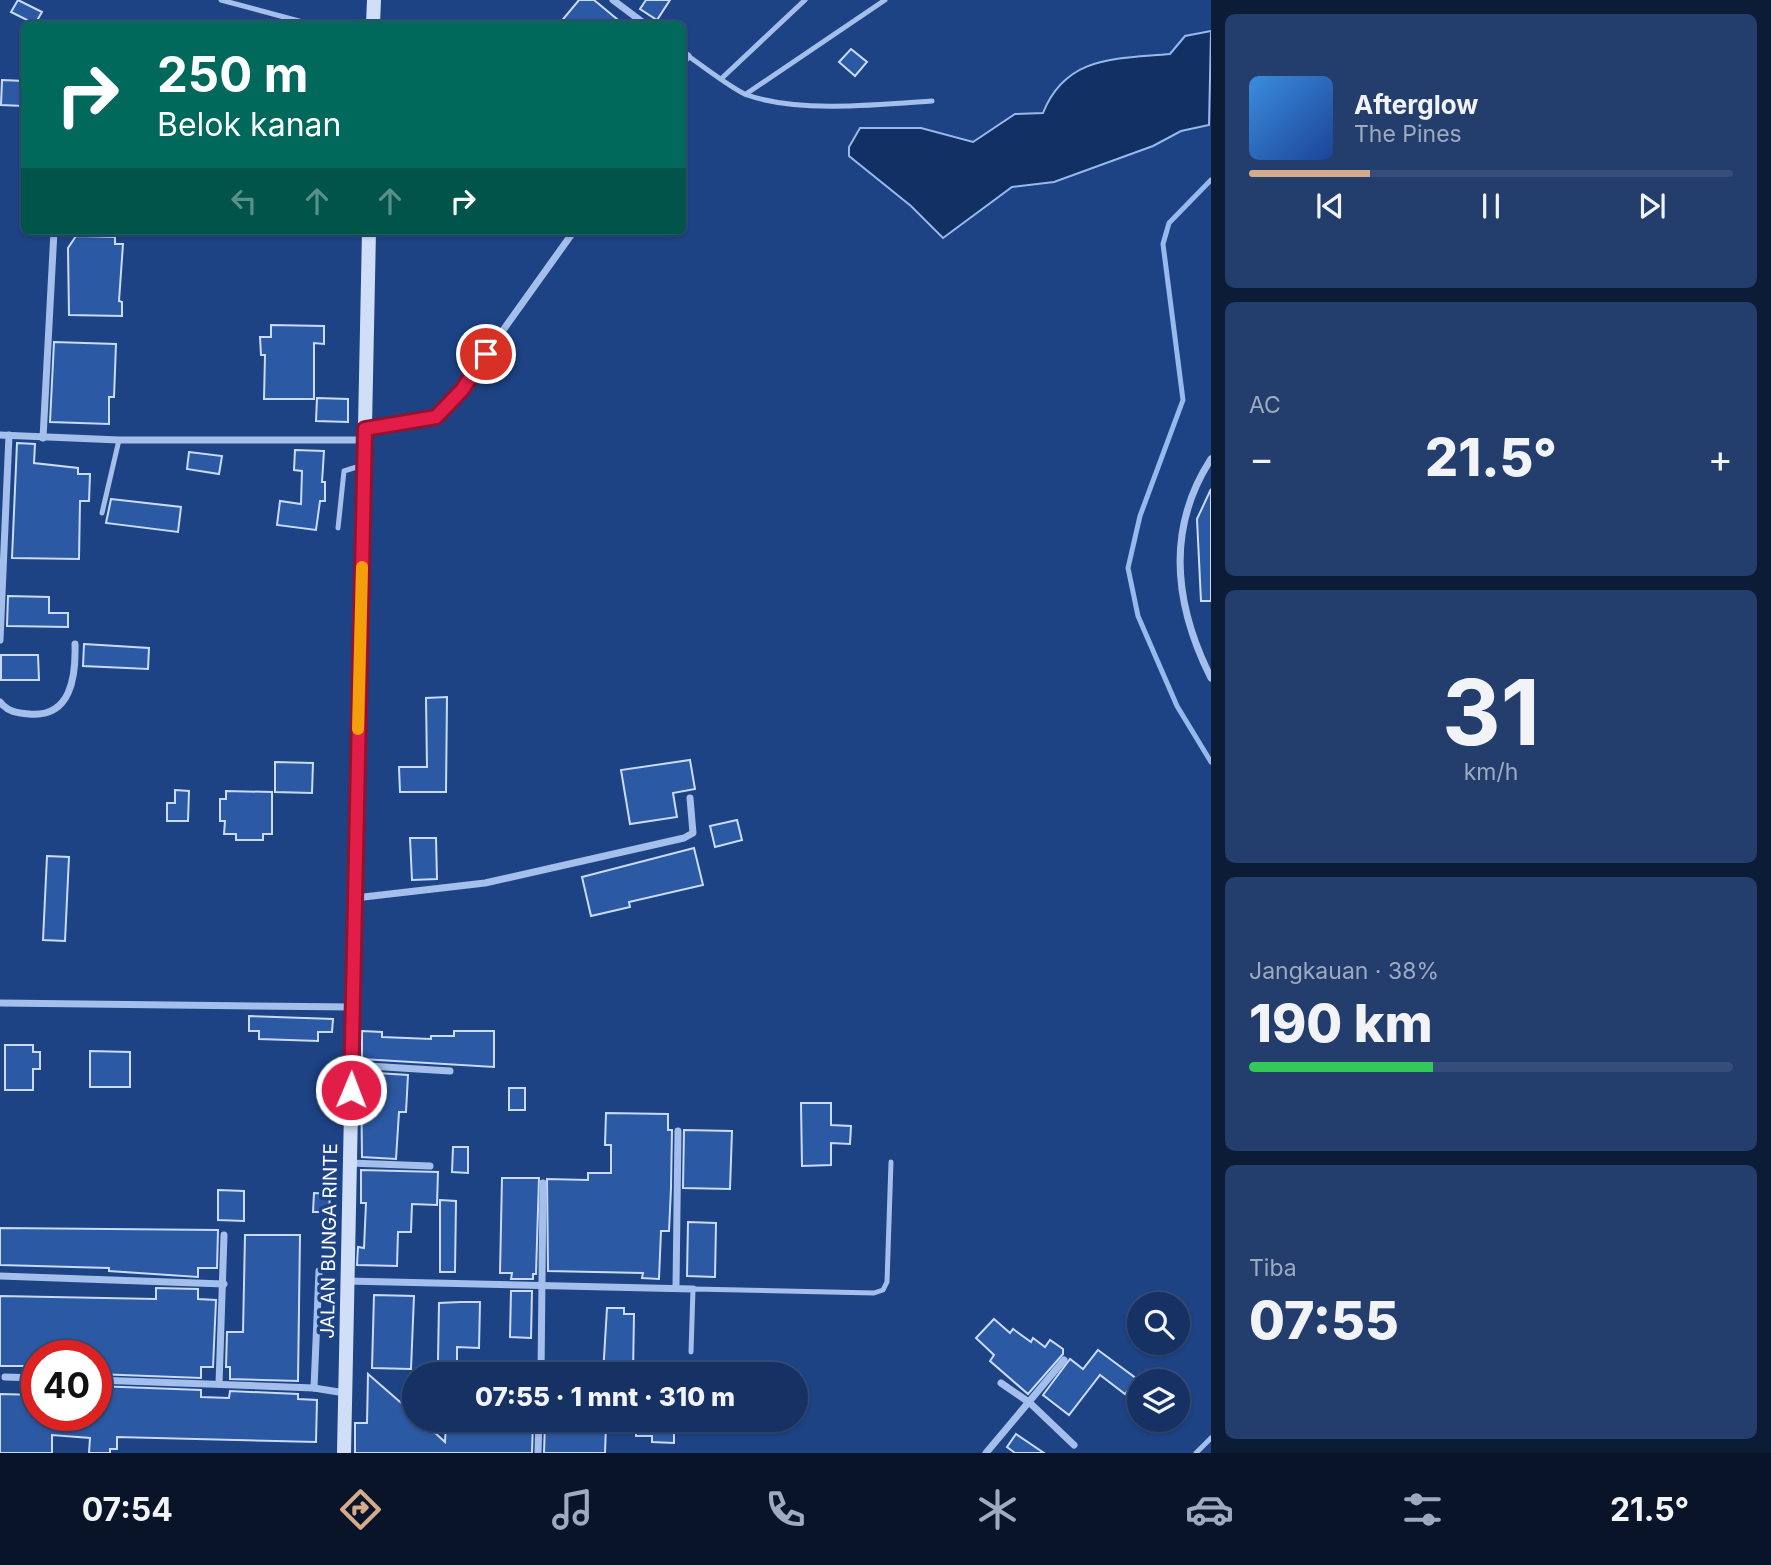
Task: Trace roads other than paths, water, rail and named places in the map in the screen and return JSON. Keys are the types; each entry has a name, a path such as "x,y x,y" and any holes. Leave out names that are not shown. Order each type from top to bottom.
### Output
{"street":[{"path":"373,21 374,0"},
{"path":"613,0 641,21"},
{"path":"43,438 54,235"},
{"name":"JALAN BUNGA RINTE","path":"344,1453 369,235"},
{"path":"0,435 119,440 364,434 436,417 448,407 571,235"},
{"path":"0,640 9,435"},
{"path":"1211,459 1184,519 1178,571 1195,646 1211,678"},
{"path":"0,702 5,709 26,714 50,713 60,708 66,700 76,668 75,645"},
{"path":"355,898 485,883 684,838 692,832 690,798"},
{"path":"0,1003 353,1007"},
{"path":"352,1065 450,1071"},
{"path":"676,1287 678,1131"},
{"path":"350,1163 430,1166"},
{"path":"541,1362 543,1183"},
{"path":"219,1384 225,1284 224,1235"},
{"path":"314,1388 319,1271"},
{"path":"0,1276 225,1284"},
{"path":"347,1281 693,1289"},
{"path":"986,1453 1064,1360"},
{"path":"5,1377 21,1378"},
{"path":"112,1381 314,1388 345,1393"},
{"path":"1001,1383 1030,1403 1074,1445"},
{"path":"538,1453 539,1432"}],"lane":[{"path":"221,0 299,21"},
{"path":"722,78 805,0"},
{"path":"746,94 885,0"},
{"path":"686,55 746,94 800,104 932,101"},
{"path":"102,513 119,440"},
{"path":"338,528 344,471 364,464"},
{"path":"691,1352 693,1289 874,1293 883,1290 887,1283 891,1162"},
{"path":"1196,1453 1211,1438"}],"water":[{"path":"1211,31 1209,125 1181,131 1153,146 1054,182 1012,187 943,238 911,206 849,156 849,147 860,128 921,128 973,142 1015,114 1043,113 1053,94 1065,80 1079,70 1113,60 1170,54 1185,36"}],"waterway":[{"path":"1211,180 1169,223 1163,244 1183,400 1140,516 1128,568 1138,616 1177,706 1211,762"}]}
